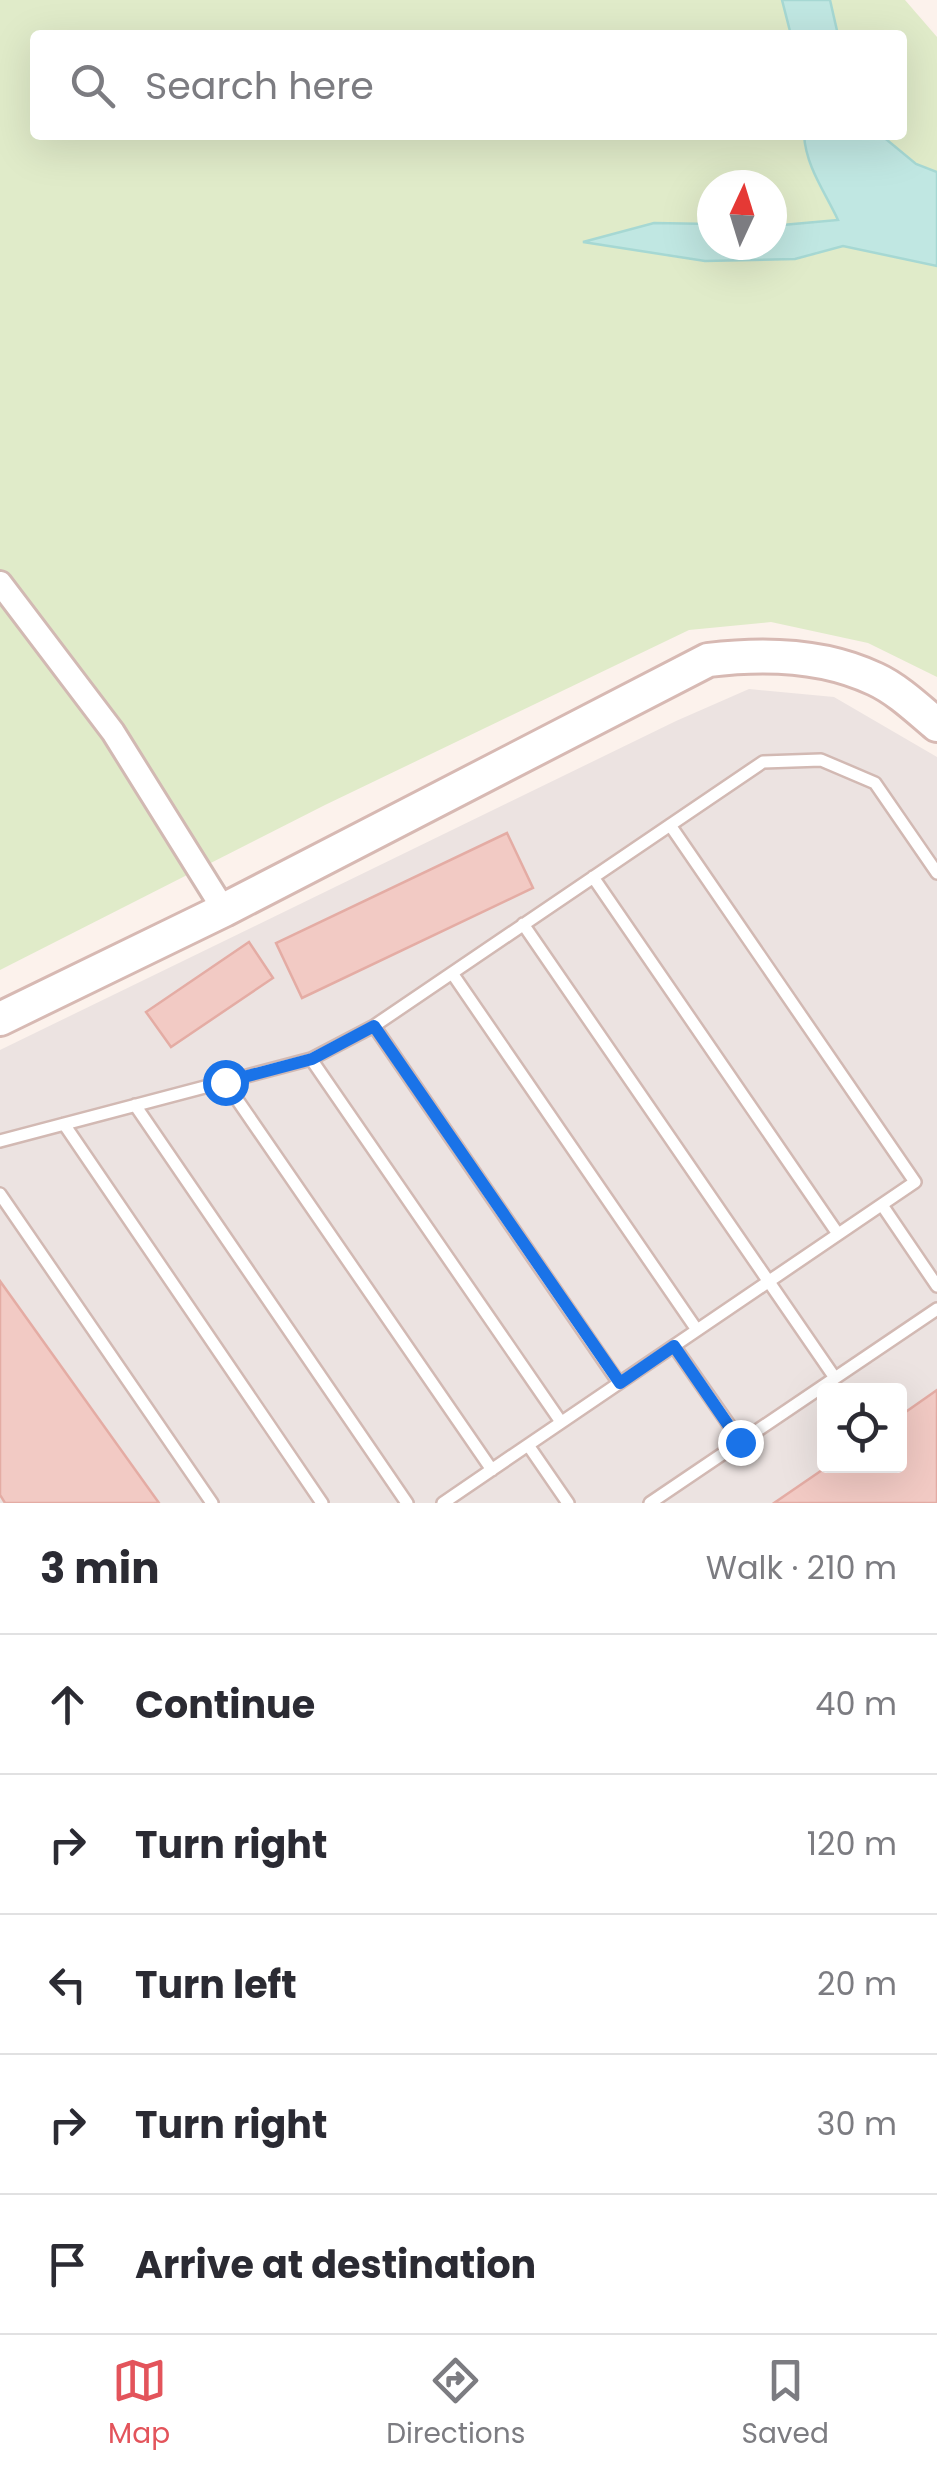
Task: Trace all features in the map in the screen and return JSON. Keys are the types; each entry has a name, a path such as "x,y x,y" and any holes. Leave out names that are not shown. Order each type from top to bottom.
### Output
{"street":[{"path":"0,583 113,732 224,910"},
{"path":"0,1018 224,910 708,660 753,655 808,659 876,679 937,725"}],"lane":[{"path":"0,1141 312,1059 374,1026 763,762 821,760 875,783 937,873"},
{"path":"442,1503 915,1182 670,825"},
{"path":"593,877 838,1234"},
{"path":"523,924 835,1378"},
{"path":"452,973 697,1330"},
{"path":"374,1026 620,1383"},
{"path":"312,1059 561,1422"},
{"path":"225,1082 492,1470"},
{"path":"135,1105 407,1503"},
{"path":"64,1124 322,1503"},
{"path":"0,1194 212,1503"},
{"path":"882,1205 937,1286"},
{"path":"650,1503 937,1308"},
{"path":"674,1346 740,1442"},
{"path":"528,1445 568,1503"}],"shaded area":[{"path":"749,689 834,697 937,757 937,1503 0,1503 0,1050"}],"green space":[{"path":"0,0 782,0 790,30 30,30 30,140 804,140 821,189 839,220 787,225 787,170 697,170 697,224 654,223 586,242 697,251 697,260 787,260 843,246 937,266 937,677 868,643 771,622 689,630 325,805 0,970"},
{"path":"830,0 905,0 937,37 937,172 916,164 887,140 907,140 907,30 837,30"}],"water":[{"path":"782,0 830,0 837,30 790,30"},
{"path":"805,140 887,140 916,164 937,172 937,266 843,246 787,259 787,225 838,220 812,169"},
{"path":"654,223 697,224 697,260 583,242"}],"building":[{"path":"507,833 533,888 302,998 276,943"},
{"path":"249,942 273,978 171,1047 146,1012"},
{"path":"0,1281 159,1503 5,1503 0,1495"},
{"path":"937,1390 937,1503 774,1503 818,1473 907,1473 907,1411"}],"route":[{"path":"225,1082 312,1059 374,1026 620,1383 674,1346 740,1442"}]}
